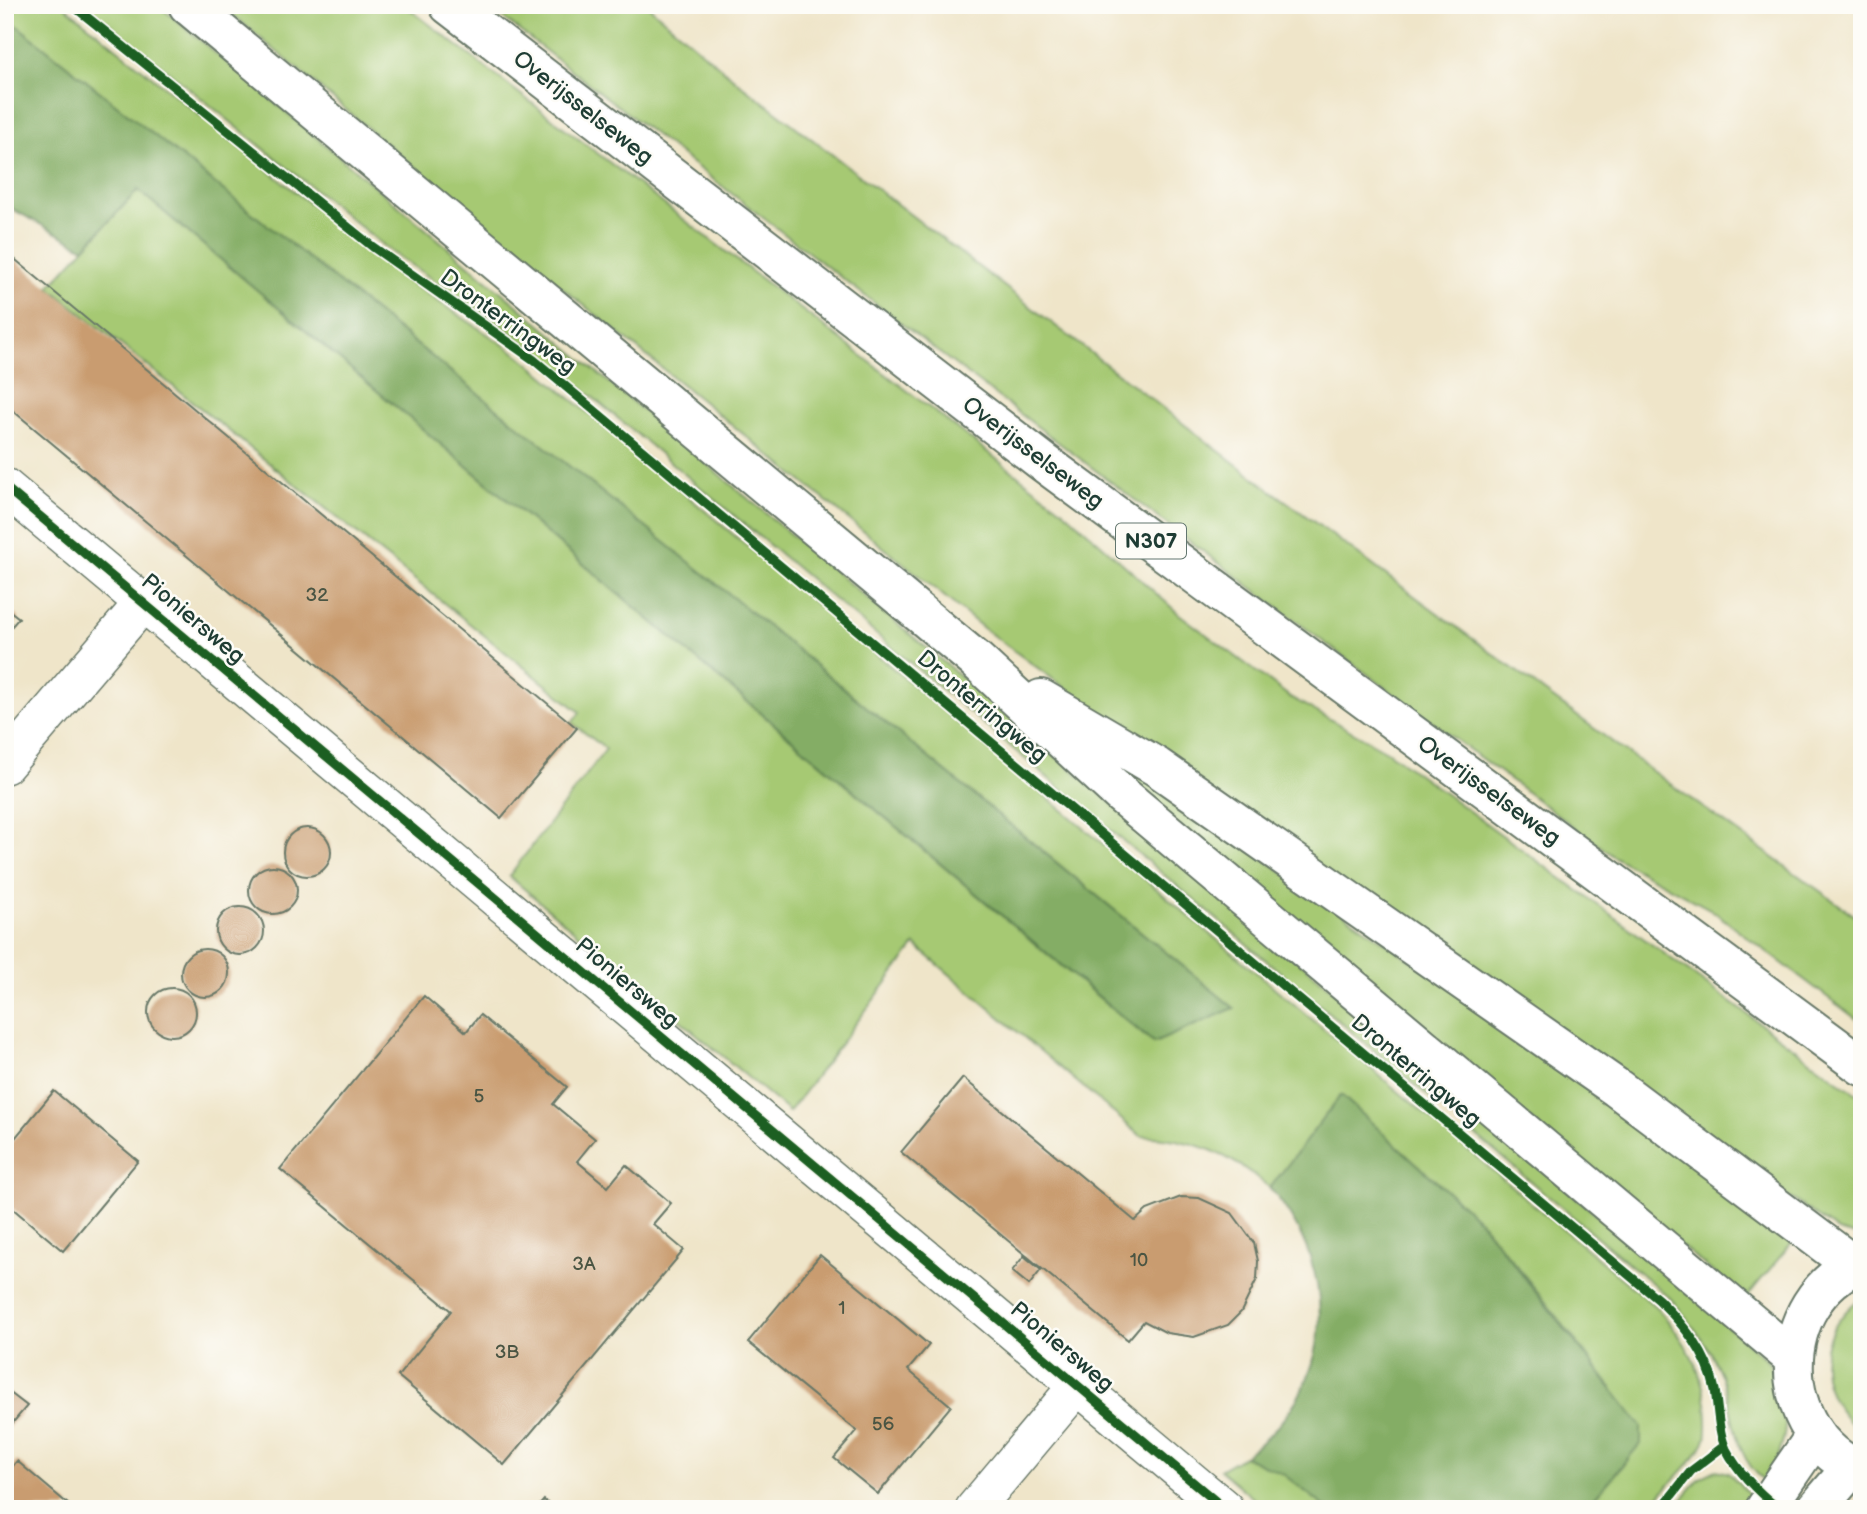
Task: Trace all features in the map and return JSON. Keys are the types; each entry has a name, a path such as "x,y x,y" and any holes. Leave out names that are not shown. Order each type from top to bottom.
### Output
{"main road":[{"name":"Dronterringweg","path":"188,5 976,660 1123,796 1792,1357"},
{"name":"Overijsselseweg","path":"449,5 1043,462 1862,1066"},
{"name":"Dronterringweg","path":"976,660 1157,767 1617,1088 1857,1264"},
{"path":"1816,1509 1857,1469 1832,1453 1815,1436 1801,1412 1793,1385 1792,1357 1798,1329 1811,1304 1829,1282 1857,1264"},
{"path":"1765,1509 1815,1436"}],"street":[{"name":"Pioniersweg","path":"5,487 1225,1509"},
{"name":"Pioniersweg","path":"5,765 143,603"},
{"path":"975,1509 1078,1385"}],"green space":[{"path":"5,5 63,5 400,276 519,355 1657,1308 1686,1346 1703,1388 1706,1437 1690,1463 1648,1509 1585,1509 1628,1460 1612,1388 1480,1221 1341,1095 1270,1188 1241,1166 1210,1150 1178,1140 1141,1136 915,945 789,1112 509,876 606,749 572,723 580,712 49,287 138,190 1153,1043 1234,1008 703,573 5,16"},
{"path":"86,5 158,5 1192,870 1768,1361 1785,1407 1785,1422 1780,1451 1766,1482 1754,1471 1739,1445 1724,1385 1714,1360 1697,1332 1670,1298 578,385 504,327 393,253"},
{"path":"221,5 404,5 1063,510 1179,614 1290,697 1387,751 1862,1098 1862,1238 1838,1231 1150,750 987,631 450,197"},
{"path":"486,5 647,5 740,84 1245,471 1649,769 1862,921 1862,1023 1710,909 1616,858 1321,640 933,348"},
{"path":"5,16 703,573 1234,1008 1154,1043 138,190 84,248 14,210 5,202"},
{"path":"1137,772 1523,1037 1795,1239 1745,1299 1129,784"},
{"path":"1341,1095 1480,1221 1641,1426 1641,1443 1585,1509 1328,1509 1283,1474 1244,1456 1275,1429 1298,1398 1313,1364 1319,1328 1318,1292 1310,1256 1293,1221 1270,1188"},
{"path":"1862,1297 1862,1434 1834,1401 1824,1365 1826,1347 1833,1329 1845,1312"},
{"path":"1244,1456 1283,1474 1328,1509 1266,1509 1220,1470"},
{"path":"1716,1470 1729,1473 1754,1499 1745,1509 1673,1509 1700,1478"}],"building":[{"path":"5,251 577,728 501,818 5,404"},
{"path":"5,607 19,618 5,634"},
{"path":"307,828 324,835 331,852 324,869 307,876 290,869 283,852 290,835"},
{"path":"273,866 290,873 297,890 290,907 273,914 256,907 249,890 256,873"},
{"path":"240,907 257,914 264,931 257,948 240,955 223,948 216,931 223,914"},
{"path":"205,949 222,956 229,973 222,990 205,997 188,990 181,973 188,956"},
{"path":"172,988 189,995 196,1012 189,1029 172,1036 155,1029 148,1012 155,995"},
{"path":"424,996 466,1032 480,1015 567,1087 553,1104 595,1139 577,1161 608,1187 626,1165 671,1203 653,1224 684,1250 504,1465 398,1376 451,1311 280,1169"},
{"path":"963,1078 1135,1221 1147,1210 1181,1197 1199,1198 1232,1213 1254,1243 1258,1261 1257,1279 1241,1312 1228,1325 1194,1337 1167,1333 1144,1321 1128,1340 901,1152"},
{"path":"54,1091 138,1161 63,1251 5,1202 5,1150"},
{"path":"820,1255 929,1345 908,1370 951,1406 878,1494 834,1458 857,1431 748,1342"},
{"path":"1024,1256 1041,1270 1029,1285 1012,1271"},
{"path":"5,1389 27,1406 5,1432"},
{"path":"17,1461 69,1505 66,1509 5,1509 5,1475"},
{"path":"544,1500 554,1509 536,1509"}],"cycle path":[{"path":"72,5 373,247 534,360 1659,1300 1686,1330 1707,1364 1715,1390 1726,1449 1750,1482 1779,1509"},
{"path":"5,487 1225,1509"},
{"path":"1661,1509 1691,1471 1724,1446"}]}
